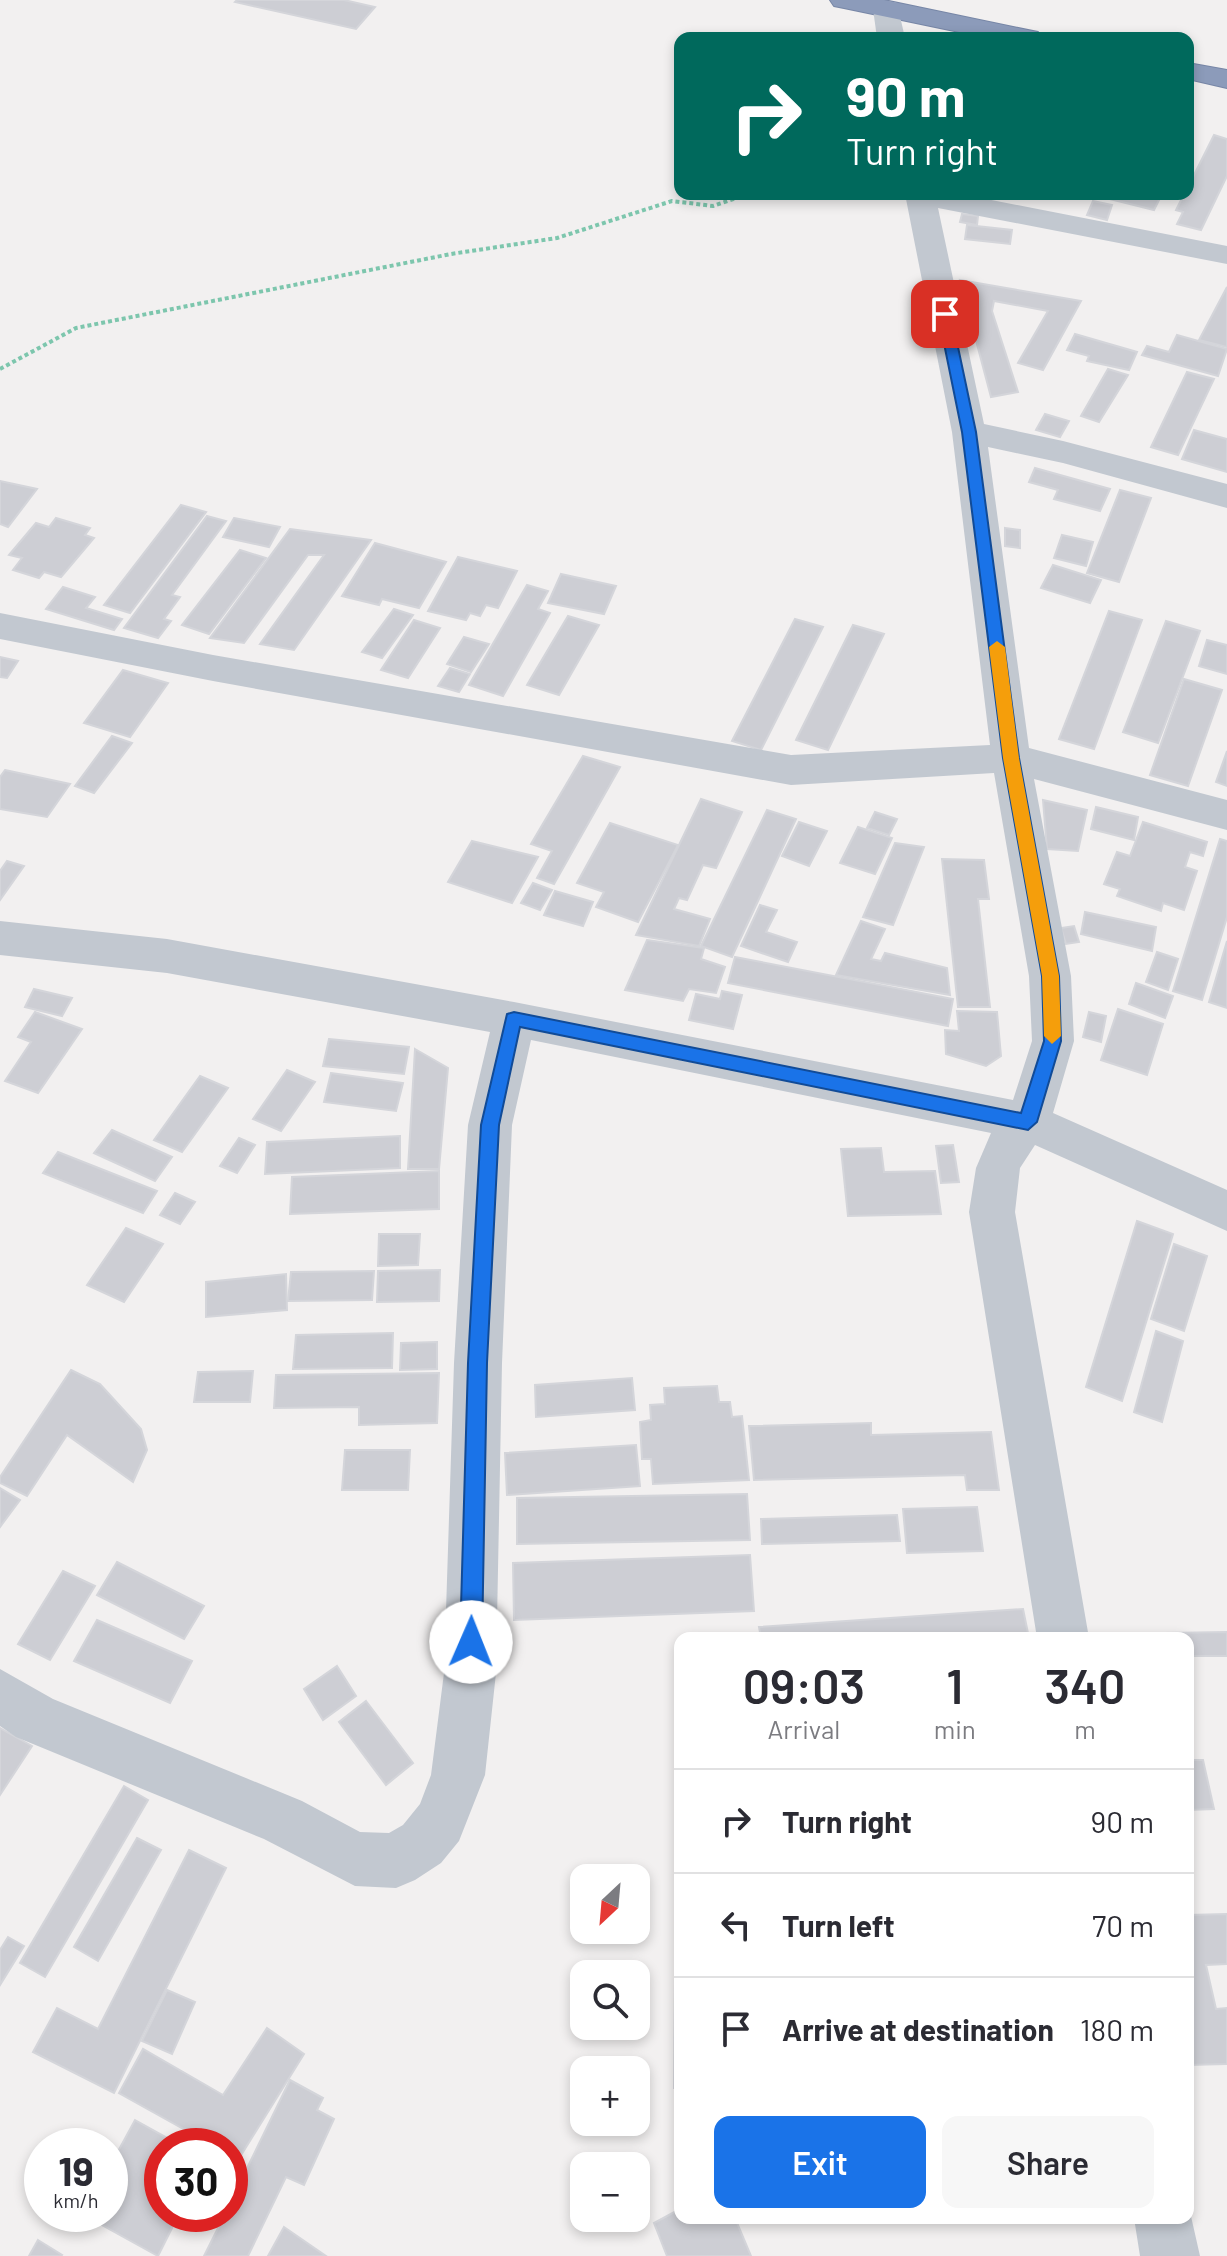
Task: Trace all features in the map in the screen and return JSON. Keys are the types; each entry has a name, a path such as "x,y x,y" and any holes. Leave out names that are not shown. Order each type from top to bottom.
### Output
{"highway":[{"path":"844,0 999,32"},
{"path":"1194,72 1227,79"}],"street":[{"path":"887,9 890,32"},
{"path":"921,200 969,432 1011,758 1050,976 1053,1041 1028,1122 1006,1148 998,1168 992,1212 1062,1632"},
{"path":"946,200 1227,255"},
{"path":"969,432 1063,452 1227,496"},
{"path":"0,626 213,668 791,770 1011,758 1227,815"},
{"path":"0,938 167,956 514,1019 1028,1122 1227,1211"},
{"path":"0,1695 35,1718 283,1820 355,1859 396,1861 422,1844 440,1822 458,1775 470,1673 478,1363 490,1125 514,1019"},
{"path":"1165,2224 1170,2256"}],"path":[{"path":"0,369 76,328 451,254 557,238 672,201 713,206 730,200"}],"building":[{"path":"344,0 375,7 356,29 235,2"},
{"path":"1214,135 1227,139 1227,176 1201,230 1177,224 1183,212 1176,210 1181,200 1194,200 1194,175"},
{"path":"1114,200 1159,200 1154,210"},
{"path":"1093,201 1112,205 1107,220 1087,215"},
{"path":"962,214 978,216 977,225 960,222"},
{"path":"967,225 1012,230 1010,244 965,239"},
{"path":"960,280 1081,301 1043,370 1018,363 1048,311 994,301 992,311 1018,392 991,397"},
{"path":"1227,287 1227,347 1199,340"},
{"path":"1075,334 1137,352 1129,370 1087,361 1089,356 1067,350"},
{"path":"1177,335 1227,349 1218,376 1142,355 1147,346 1169,352"},
{"path":"1108,369 1128,375 1099,422 1081,416"},
{"path":"1187,372 1214,379 1178,455 1151,447"},
{"path":"1045,414 1069,421 1060,437 1036,430"},
{"path":"1194,430 1227,439 1227,472 1182,459"},
{"path":"1035,468 1110,489 1100,511 1054,499 1058,490 1029,482"},
{"path":"0,481 37,489 8,527 0,524"},
{"path":"1120,490 1151,498 1119,582 1087,573"},
{"path":"181,505 206,512 130,613 104,605"},
{"path":"207,516 226,521 172,595 180,597 164,619 171,621 158,638 124,628"},
{"path":"56,518 90,528 85,535 94,538 61,577 44,572 39,578 13,570 22,558 9,555 36,523 49,527"},
{"path":"234,518 280,527 269,547 223,537"},
{"path":"1005,528 1020,530 1020,548 1005,546"},
{"path":"290,529 371,540 294,650 260,644 324,555 308,555 244,643 210,638"},
{"path":"1062,535 1093,542 1086,566 1054,558"},
{"path":"375,543 446,562 419,608 382,599 379,605 342,596"},
{"path":"240,550 266,558 209,634 182,625"},
{"path":"458,557 517,571 498,608 486,605 480,616 470,613 466,620 428,611"},
{"path":"1053,565 1101,580 1090,603 1041,588"},
{"path":"561,574 616,586 604,614 548,603"},
{"path":"527,585 548,591 538,609 550,613 503,696 469,685"},
{"path":"63,587 95,597 86,608 122,619 114,630 46,609"},
{"path":"394,609 413,615 382,658 362,652"},
{"path":"1109,611 1142,620 1094,749 1059,739"},
{"path":"568,616 599,625 559,695 527,685"},
{"path":"795,619 823,627 761,750 732,741"},
{"path":"414,620 440,628 408,678 381,670"},
{"path":"1166,621 1200,631 1158,743 1123,732"},
{"path":"853,625 884,634 828,750 796,740"},
{"path":"464,637 489,644 471,672 447,664"},
{"path":"1207,640 1227,645 1227,674 1199,666"},
{"path":"0,657 18,661 7,678 0,677"},
{"path":"450,668 470,674 459,692 438,686"},
{"path":"123,670 168,683 130,737 84,723"},
{"path":"1184,679 1222,690 1188,786 1150,775"},
{"path":"112,736 132,743 94,793 75,786"},
{"path":"1227,751 1227,786 1216,782"},
{"path":"583,756 620,767 554,884 537,878 552,851 531,844"},
{"path":"5,770 70,784 47,817 0,809 0,777"},
{"path":"701,799 742,812 716,868 703,865 687,900 679,898 674,909 710,919 699,946 636,935"},
{"path":"1043,800 1087,810 1078,851 1047,849"},
{"path":"1096,807 1138,817 1134,840 1091,829"},
{"path":"767,810 796,819 732,957 701,946"},
{"path":"875,812 897,819 889,835 867,828"},
{"path":"799,822 827,831 809,866 782,856"},
{"path":"1143,822 1207,842 1203,856 1190,852 1185,867 1197,871 1184,910 1163,903 1161,911 1117,896 1120,889 1104,884 1117,852 1130,856"},
{"path":"610,823 678,845 638,922 596,907 604,892 577,883"},
{"path":"858,827 892,838 875,874 840,863"},
{"path":"1220,839 1227,841 1227,917 1202,1000 1173,991"},
{"path":"472,841 538,857 512,903 448,882"},
{"path":"895,843 924,847 893,925 863,917"},
{"path":"942,859 984,860 989,899 978,899 990,1007 958,1007"},
{"path":"7,861 24,866 0,900 0,871"},
{"path":"533,883 552,890 540,910 521,903"},
{"path":"555,891 593,902 583,926 544,915"},
{"path":"760,905 777,910 766,932 797,942 788,962 741,946"},
{"path":"1085,912 1156,927 1152,951 1081,934"},
{"path":"861,921 885,929 871,959 881,961 885,953 947,968 950,995 836,975"},
{"path":"1074,926 1079,942 1066,944 1061,928"},
{"path":"647,940 704,948 701,959 725,967 716,993 689,989 683,1001 625,990"},
{"path":"1227,941 1227,1008 1209,1002"},
{"path":"1157,952 1178,959 1168,990 1146,982"},
{"path":"735,957 953,999 948,1026 728,983"},
{"path":"1136,983 1173,996 1165,1018 1129,1004"},
{"path":"34,989 72,998 62,1016 25,1007"},
{"path":"722,991 742,995 733,1029 689,1020 696,994 720,999"},
{"path":"1118,1009 1163,1024 1147,1075 1101,1060"},
{"path":"957,1011 997,1012 1001,1056 986,1066 946,1054 945,1030 959,1031"},
{"path":"35,1012 82,1029 38,1093 5,1081 31,1042 18,1037"},
{"path":"1089,1012 1106,1016 1101,1042 1083,1037"},
{"path":"329,1039 409,1047 404,1074 323,1066"},
{"path":"415,1049 448,1068 439,1169 408,1169"},
{"path":"287,1070 315,1082 281,1131 253,1119"},
{"path":"331,1073 403,1083 396,1111 324,1102"},
{"path":"200,1076 228,1088 182,1152 154,1140"},
{"path":"112,1130 172,1157 155,1181 94,1153"},
{"path":"400,1136 400,1168 265,1174 267,1142"},
{"path":"239,1138 255,1145 237,1173 220,1166"},
{"path":"953,1145 959,1182 941,1183 936,1146"},
{"path":"881,1148 884,1172 935,1171 941,1214 848,1216 841,1149"},
{"path":"58,1152 157,1191 143,1213 43,1173"},
{"path":"439,1171 439,1209 290,1214 292,1177"},
{"path":"175,1193 195,1202 180,1224 160,1215"},
{"path":"1137,1221 1173,1234 1122,1401 1086,1387"},
{"path":"126,1228 163,1244 124,1302 87,1285"},
{"path":"379,1234 420,1234 418,1265 378,1266"},
{"path":"1174,1244 1207,1256 1184,1331 1151,1319"},
{"path":"440,1270 439,1301 377,1302 378,1271"},
{"path":"374,1271 372,1300 288,1301 291,1272"},
{"path":"286,1274 287,1310 206,1317 206,1282"},
{"path":"1156,1331 1183,1341 1162,1422 1134,1412"},
{"path":"393,1333 392,1368 293,1369 296,1335"},
{"path":"437,1342 437,1369 400,1370 401,1343"},
{"path":"71,1370 100,1384 141,1429 147,1450 133,1482 67,1435 27,1496 0,1483 0,1477"},
{"path":"253,1371 250,1402 194,1402 198,1372"},
{"path":"439,1373 437,1423 359,1425 359,1407 274,1408 276,1375"},
{"path":"632,1378 635,1410 536,1417 535,1385"},
{"path":"717,1386 719,1402 730,1402 732,1417 742,1416 749,1480 653,1484 651,1459 642,1459 640,1422 651,1420 650,1405 665,1404 664,1388"},
{"path":"871,1423 871,1435 991,1432 999,1490 967,1490 965,1475 754,1480 749,1426"},
{"path":"636,1445 640,1486 507,1495 505,1453"},
{"path":"345,1450 410,1450 408,1490 342,1490"},
{"path":"0,1488 20,1500 0,1527"},
{"path":"747,1494 750,1540 517,1544 517,1498"},
{"path":"977,1507 983,1551 907,1553 903,1509"},
{"path":"897,1515 900,1541 762,1544 761,1519"},
{"path":"750,1555 754,1611 514,1620 513,1563"},
{"path":"117,1562 204,1606 184,1639 97,1595"},
{"path":"63,1571 95,1586 50,1660 18,1644"},
{"path":"1023,1609 1028,1632 760,1632 759,1627"},
{"path":"97,1620 192,1661 170,1703 74,1661"},
{"path":"1227,1632 1227,1656 1194,1656 1194,1633"},
{"path":"337,1666 356,1696 323,1720 304,1689"},
{"path":"366,1701 413,1763 386,1785 339,1722"},
{"path":"0,1728 32,1746 0,1795"},
{"path":"1194,1760 1203,1760 1214,1809 1194,1810"},
{"path":"124,1786 148,1800 45,1977 20,1963"},
{"path":"137,1838 161,1850 98,1961 74,1947"},
{"path":"189,1850 226,1868 114,2093 33,2052 57,2008 98,2029"},
{"path":"1227,1914 1227,1964 1206,1965 1216,2009 1227,2008 1227,2064 1194,2065 1194,1915"},
{"path":"8,1937 24,1946 0,1985 0,1950"},
{"path":"167,1990 195,2002 172,2054 142,2041"},
{"path":"267,2028 304,2054 248,2144 248,2128 182,2128 119,2093 143,2049 223,2095"},
{"path":"290,2080 323,2098 317,2110 334,2119 304,2185 286,2177 248,2256 204,2256 216,2232 248,2232 248,2166"},
{"path":"135,2120 149,2128 144,2128 144,2232 170,2232 158,2256 115,2232 128,2232 128,2133"},
{"path":"674,2212 674,2224 738,2224 751,2256 667,2256 654,2223"},
{"path":"284,2227 326,2256 268,2256"},
{"path":"38,2240 62,2255 29,2256"}],"slow traffic":[{"path":"997,647 1011,758 1050,976 1052,1036"}],"route":[{"path":"471,1642 478,1363 490,1125 514,1019 1028,1122 1053,1041 1050,976 1011,758 969,432 945,314"}]}
